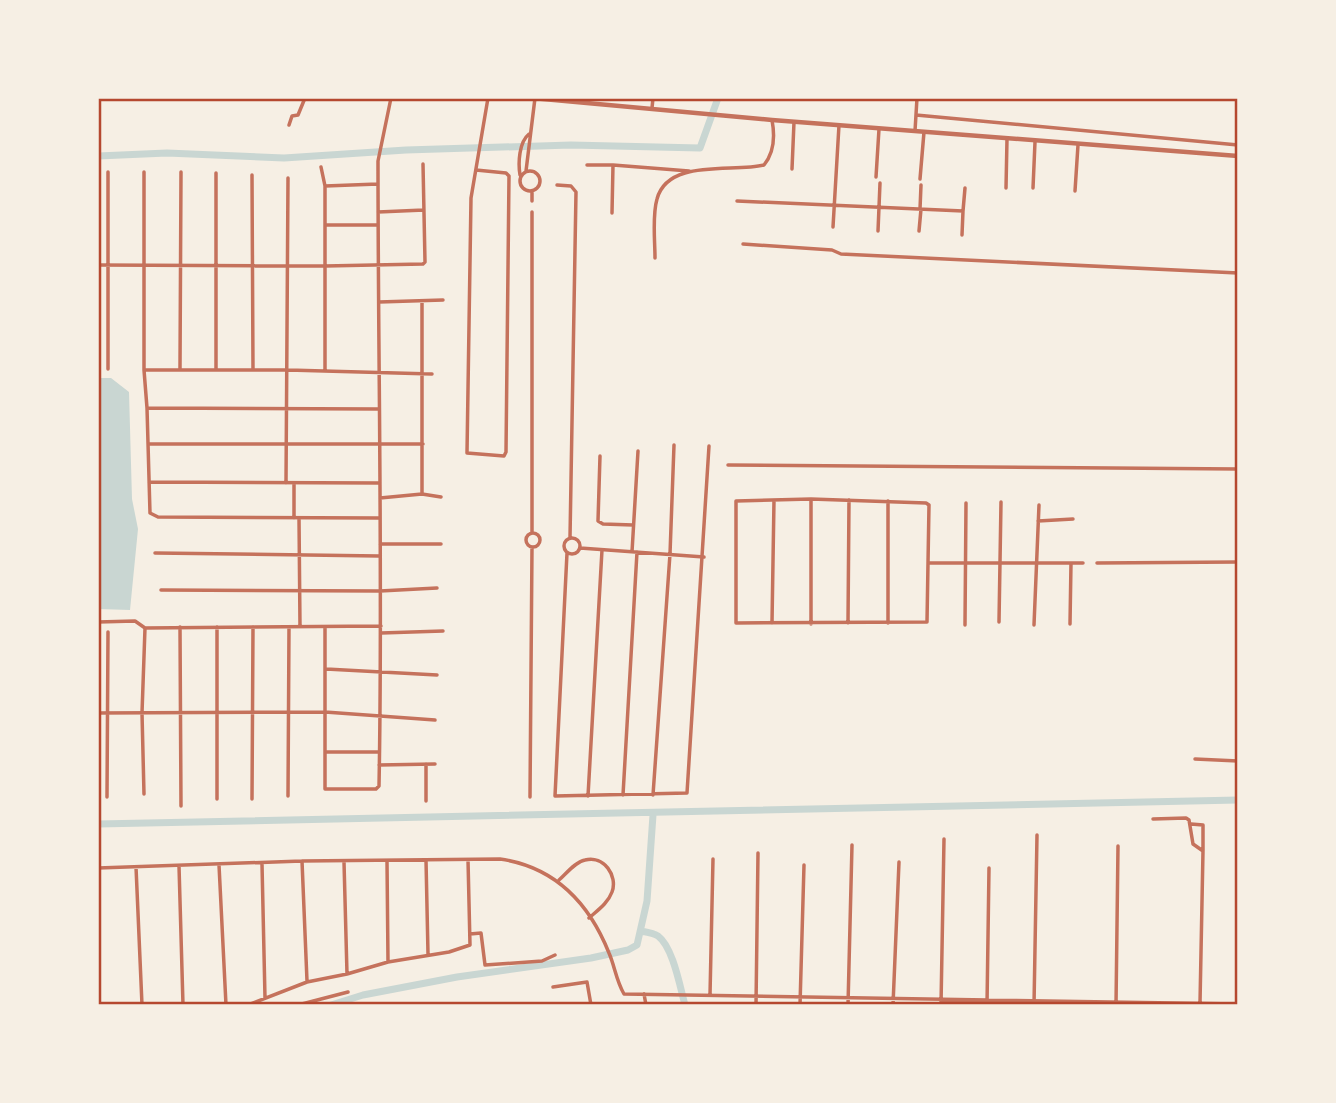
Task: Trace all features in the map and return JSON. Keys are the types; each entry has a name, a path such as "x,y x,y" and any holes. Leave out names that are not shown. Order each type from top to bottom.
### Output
{"street":[{"path":"289,125 292,116 298,115 305,98"},
{"path":"325,627 326,790 378,788 382,671 378,184 379,149 391,98"},
{"path":"475,170 506,173 509,176 504,456 467,453 471,198 475,170 488,98"},
{"path":"520,177 526,171 533,98 1035,142 1238,156"},
{"path":"652,108 653,98"},
{"path":"915,131 917,98"},
{"path":"916,114 1238,145"},
{"path":"587,165 691,172 764,165 771,155 774,133 772,120"},
{"path":"792,169 794,122"},
{"path":"833,227 839,125"},
{"path":"876,177 879,128"},
{"path":"919,231 924,132"},
{"path":"526,171 534,171 543,184 532,192 524,191 520,184 523,140 530,135"},
{"path":"1006,188 1007,139"},
{"path":"1033,187 1035,142"},
{"path":"1196,154 1197,142"},
{"path":"1075,191 1078,145"},
{"path":"98,265 424,264 423,164"},
{"path":"612,214 613,165"},
{"path":"321,167 325,186 325,371"},
{"path":"108,172 108,369"},
{"path":"144,172 144,370 150,513 155,516 379,518"},
{"path":"180,370 181,172"},
{"path":"655,258 656,200 668,181 691,172"},
{"path":"216,173 216,370"},
{"path":"252,175 253,370"},
{"path":"286,483 288,178"},
{"path":"878,231 880,183"},
{"path":"325,186 378,184"},
{"path":"557,185 571,186 576,192 570,538 564,545 567,553 555,796 688,792 709,446"},
{"path":"962,235 965,188"},
{"path":"532,192 532,201"},
{"path":"737,201 963,211"},
{"path":"378,212 424,210"},
{"path":"530,797 532,547 526,540 532,533 532,212"},
{"path":"325,225 378,225"},
{"path":"744,244 832,250 841,254 1238,274"},
{"path":"379,302 443,300"},
{"path":"422,301 422,495"},
{"path":"144,370 432,374"},
{"path":"147,408 379,409"},
{"path":"148,444 423,444"},
{"path":"653,794 670,555 674,445"},
{"path":"622,795 638,450"},
{"path":"600,456 598,521 603,524 633,525"},
{"path":"729,465 1238,469"},
{"path":"149,482 380,483"},
{"path":"294,483 300,627"},
{"path":"380,498 422,495 441,497"},
{"path":"811,499 811,624"},
{"path":"811,499 929,505 927,622 736,623 736,501 811,499"},
{"path":"772,623 774,500"},
{"path":"848,623 849,500"},
{"path":"888,501 888,623"},
{"path":"999,622 1001,502"},
{"path":"965,625 967,503"},
{"path":"1034,625 1039,505"},
{"path":"1038,521 1073,519"},
{"path":"532,533 539,537 540,541 532,547"},
{"path":"570,538 578,540 580,548"},
{"path":"379,544 441,544"},
{"path":"567,553 572,555 580,548 704,557"},
{"path":"588,796 602,550"},
{"path":"155,552 379,556"},
{"path":"1097,563 1238,562"},
{"path":"928,563 1083,563"},
{"path":"1070,624 1071,563"},
{"path":"161,590 380,591 437,588"},
{"path":"98,622 135,621 145,628 381,626"},
{"path":"252,799 253,626"},
{"path":"288,796 289,626"},
{"path":"180,627 181,806"},
{"path":"217,627 217,799"},
{"path":"144,794 142,713 145,628"},
{"path":"381,633 443,631"},
{"path":"107,797 108,632"},
{"path":"326,669 437,675"},
{"path":"98,713 325,712 435,720"},
{"path":"326,752 379,752"},
{"path":"1195,759 1238,761"},
{"path":"426,764 426,801"},
{"path":"379,765 435,764"},
{"path":"1153,819 1186,818 1191,824 1193,844 1203,852"},
{"path":"1191,824 1203,825 1200,1004"},
{"path":"1034,1003 1037,835"},
{"path":"941,1005 944,839"},
{"path":"848,1005 852,845"},
{"path":"1116,1003 1118,846"},
{"path":"756,1005 758,853"},
{"path":"98,868 302,861 500,859 522,862 558,880 568,889 589,918 608,952 616,980 624,994 1034,1003 1238,1004"},
{"path":"558,880 577,863 586,859 596,860 606,866 612,876 613,890 606,902 589,918"},
{"path":"710,995 713,859"},
{"path":"426,860 428,954"},
{"path":"248,1005 307,982 471,945 468,860"},
{"path":"302,861 307,982"},
{"path":"387,861 388,962"},
{"path":"344,862 347,974"},
{"path":"893,1005 899,862"},
{"path":"262,863 265,998"},
{"path":"219,865 226,1005"},
{"path":"800,1005 804,865"},
{"path":"179,866 183,1005"},
{"path":"136,867 142,1005"},
{"path":"987,1002 989,869"},
{"path":"470,934 481,933 485,965 542,961 555,955"},
{"path":"98,981 99,1005"},
{"path":"554,987 587,982 591,1005"},
{"path":"298,1005 348,992"},
{"path":"644,994 646,1005"}],"shaded area":[{"path":"98,378 111,378 129,392 132,499 138,529 130,610 98,609"}],"waterway":[{"path":"98,156 167,153 284,158 406,150 571,145 700,148 718,98"},
{"path":"98,824 1238,800"},
{"path":"331,1005 363,995 457,977 591,958 628,950 637,945 647,901 653,815"},
{"path":"641,931 658,936 668,949 685,1005"}]}
